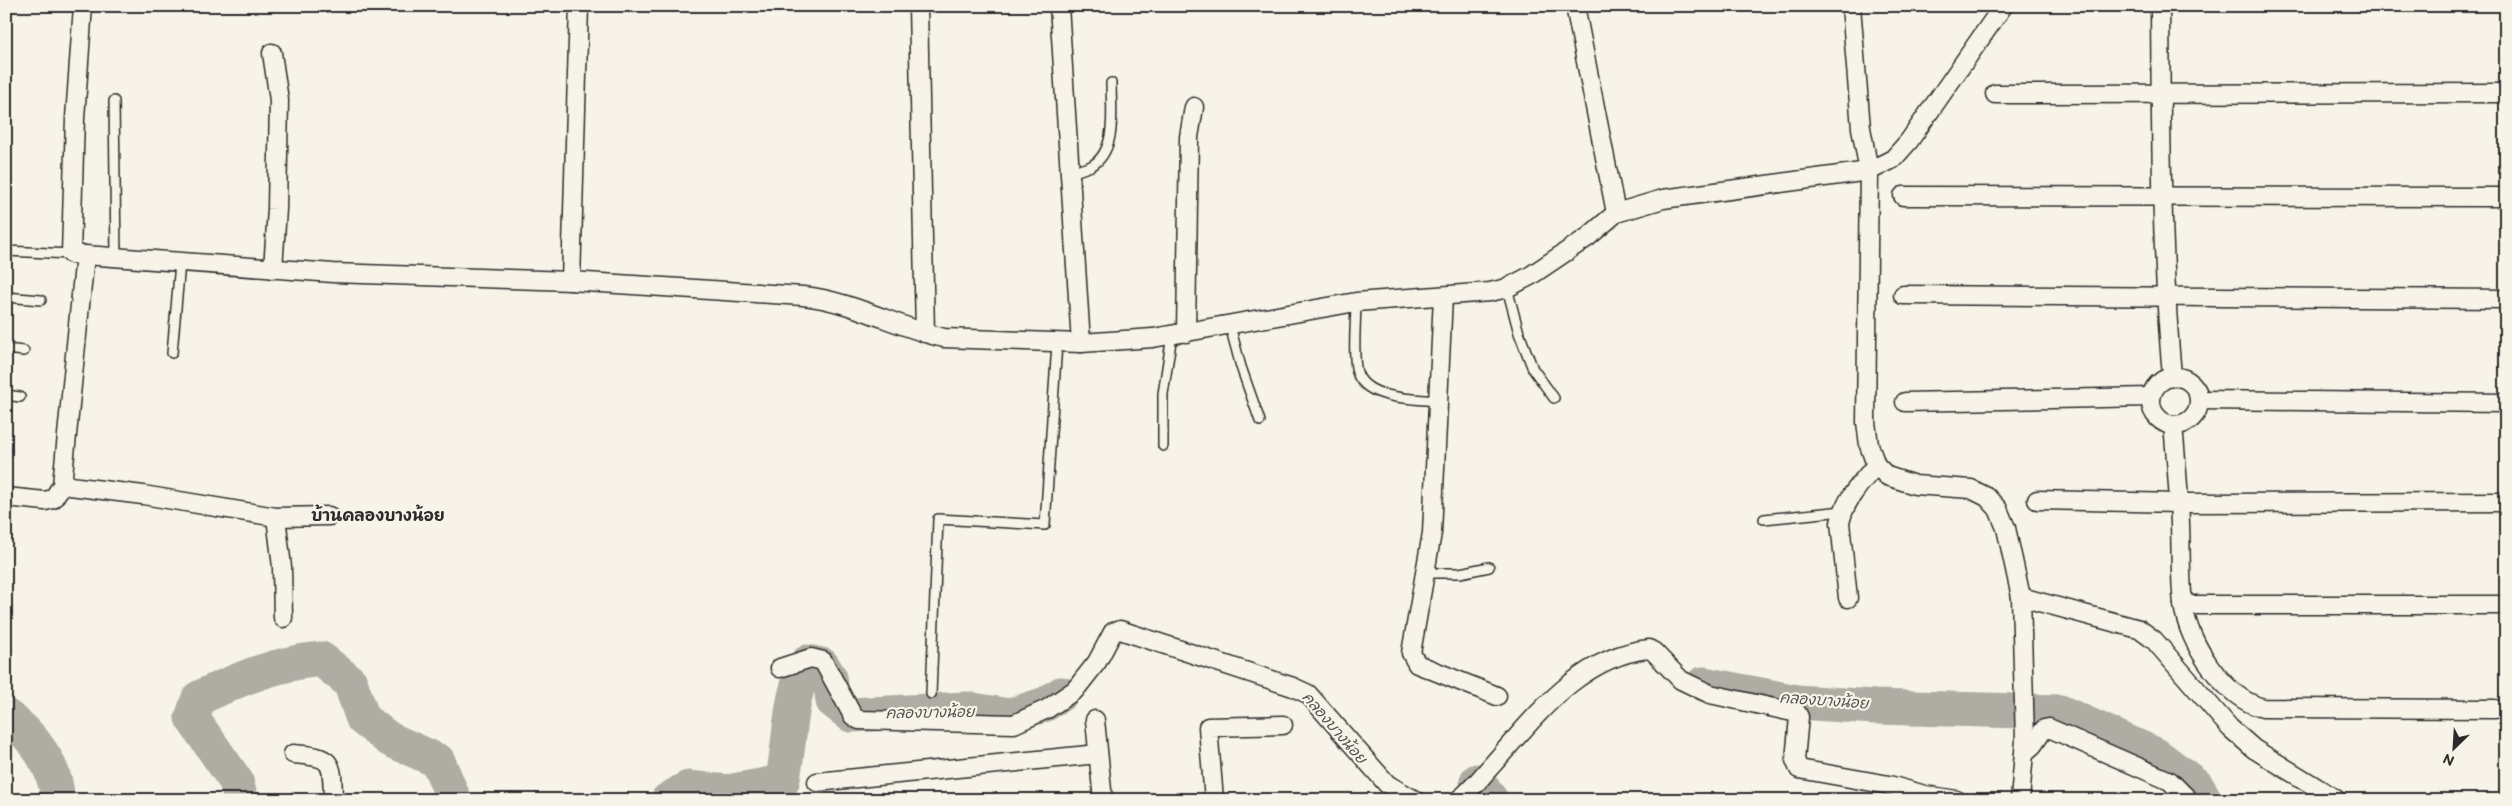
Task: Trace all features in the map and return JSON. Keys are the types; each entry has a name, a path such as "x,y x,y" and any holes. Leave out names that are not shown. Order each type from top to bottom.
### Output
{"street":[{"path":"6,497 45,501 53,499 62,485 78,255 83,6"},
{"path":"571,282 579,6"},
{"path":"918,6 925,333"},
{"path":"1059,6 1081,343"},
{"path":"1576,6 1616,213"},
{"path":"1851,6 1862,128 1869,171 1866,422 1869,445 1876,465 1887,476 1899,482 1971,489 1987,497 1998,509 2006,528 2021,597 2025,746 2020,800"},
{"path":"78,255 273,269 571,282 820,298 841,303 925,333 959,340 1081,343 1179,334 1356,302 1490,292 1507,288 1530,276 1588,237 1616,213 1663,199 1869,171 1894,159 2002,6"},
{"path":"2160,6 2161,198 2165,298 2172,376"},
{"path":"272,53 279,100 277,209 273,269"},
{"path":"1995,94 2160,92 2506,93"},
{"path":"1179,334 1188,147 1194,107"},
{"path":"1903,196 2161,198 2506,197"},
{"path":"1903,295 2506,299"},
{"path":"1443,296 1432,533 1412,647 1412,659 1424,667 1497,696"},
{"path":"2172,376 2188,380 2198,392 2200,400 2195,415 2182,424 2174,425 2159,419 2154,413 2151,397 2158,383 2172,376"},
{"path":"1905,402 2151,397"},
{"path":"2200,400 2506,403"},
{"path":"2174,425 2180,503 2183,605 2191,634 2202,655 2226,686 2249,705 2263,708 2495,709"},
{"path":"1848,598 1840,523 1843,511 1852,494 1876,465"},
{"path":"62,485 143,495 276,517 329,516"},
{"path":"2037,500 2180,503 2506,502"},
{"path":"276,517 282,567 284,618"},
{"path":"2021,597 2139,630 2154,640 2212,708 2242,739 2254,749 2337,800"},
{"path":"2183,605 2506,605"},
{"path":"780,668 811,658 823,661 853,716 859,720 1014,724 1047,709 1075,690 1096,662 1113,632 1120,630 1293,687 1308,694 1387,784 1414,800"},
{"path":"1458,800 1553,697 1573,681 1606,660 1648,649 1654,652 1681,680 1710,694 1797,713 1799,717 1795,760 1799,769 1897,786 1925,796 1957,800"},
{"path":"1095,720 1103,800"},
{"path":"1214,800 1208,727 1283,725"},
{"path":"2025,746 2033,745 2044,729 2049,728 2170,781 2189,800"},
{"path":"293,754 322,757 330,764 334,800"},
{"path":"816,782 1098,754"}],"lane":[{"path":"1069,173 1092,165 1109,142 1111,131 1111,83"},
{"path":"114,101 116,258"},
{"path":"6,251 78,255"},
{"path":"172,353 180,263"},
{"path":"1507,288 1519,333 1533,369 1554,398"},
{"path":"6,297 41,300"},
{"path":"1356,302 1357,375 1365,384 1396,398 1439,401"},
{"path":"1230,326 1241,367 1260,421"},
{"path":"1163,446 1163,394 1179,334"},
{"path":"931,694 938,519 1045,525 1057,343"},
{"path":"6,349 24,351"},
{"path":"6,395 20,397"},
{"path":"1764,519 1843,511"},
{"path":"1426,573 1460,573 1489,566"}],"waterway":[{"name":"คลองบางน้อย","path":"241,800 236,781 192,718 199,698 229,684 273,668 321,659 350,682 363,719 389,739 438,761 454,800"},
{"name":"คลองบางน้อย","path":"668,800 688,788 727,792 782,782 793,704 808,662 822,665 830,678 833,701 851,715 967,709 1009,716 1046,704 1061,694"},
{"name":"คลองบางน้อย","path":"1703,684 1797,702 1875,707 2060,712 2156,755 2196,785 2205,800"},
{"name":"คลองบางน้อย","path":"6,716 25,732 41,752 53,776 57,800"},
{"path":"1477,781 1491,800"}],"district":[{"name":"บ้านคลองบางน้อย","path":"378,516"}]}
